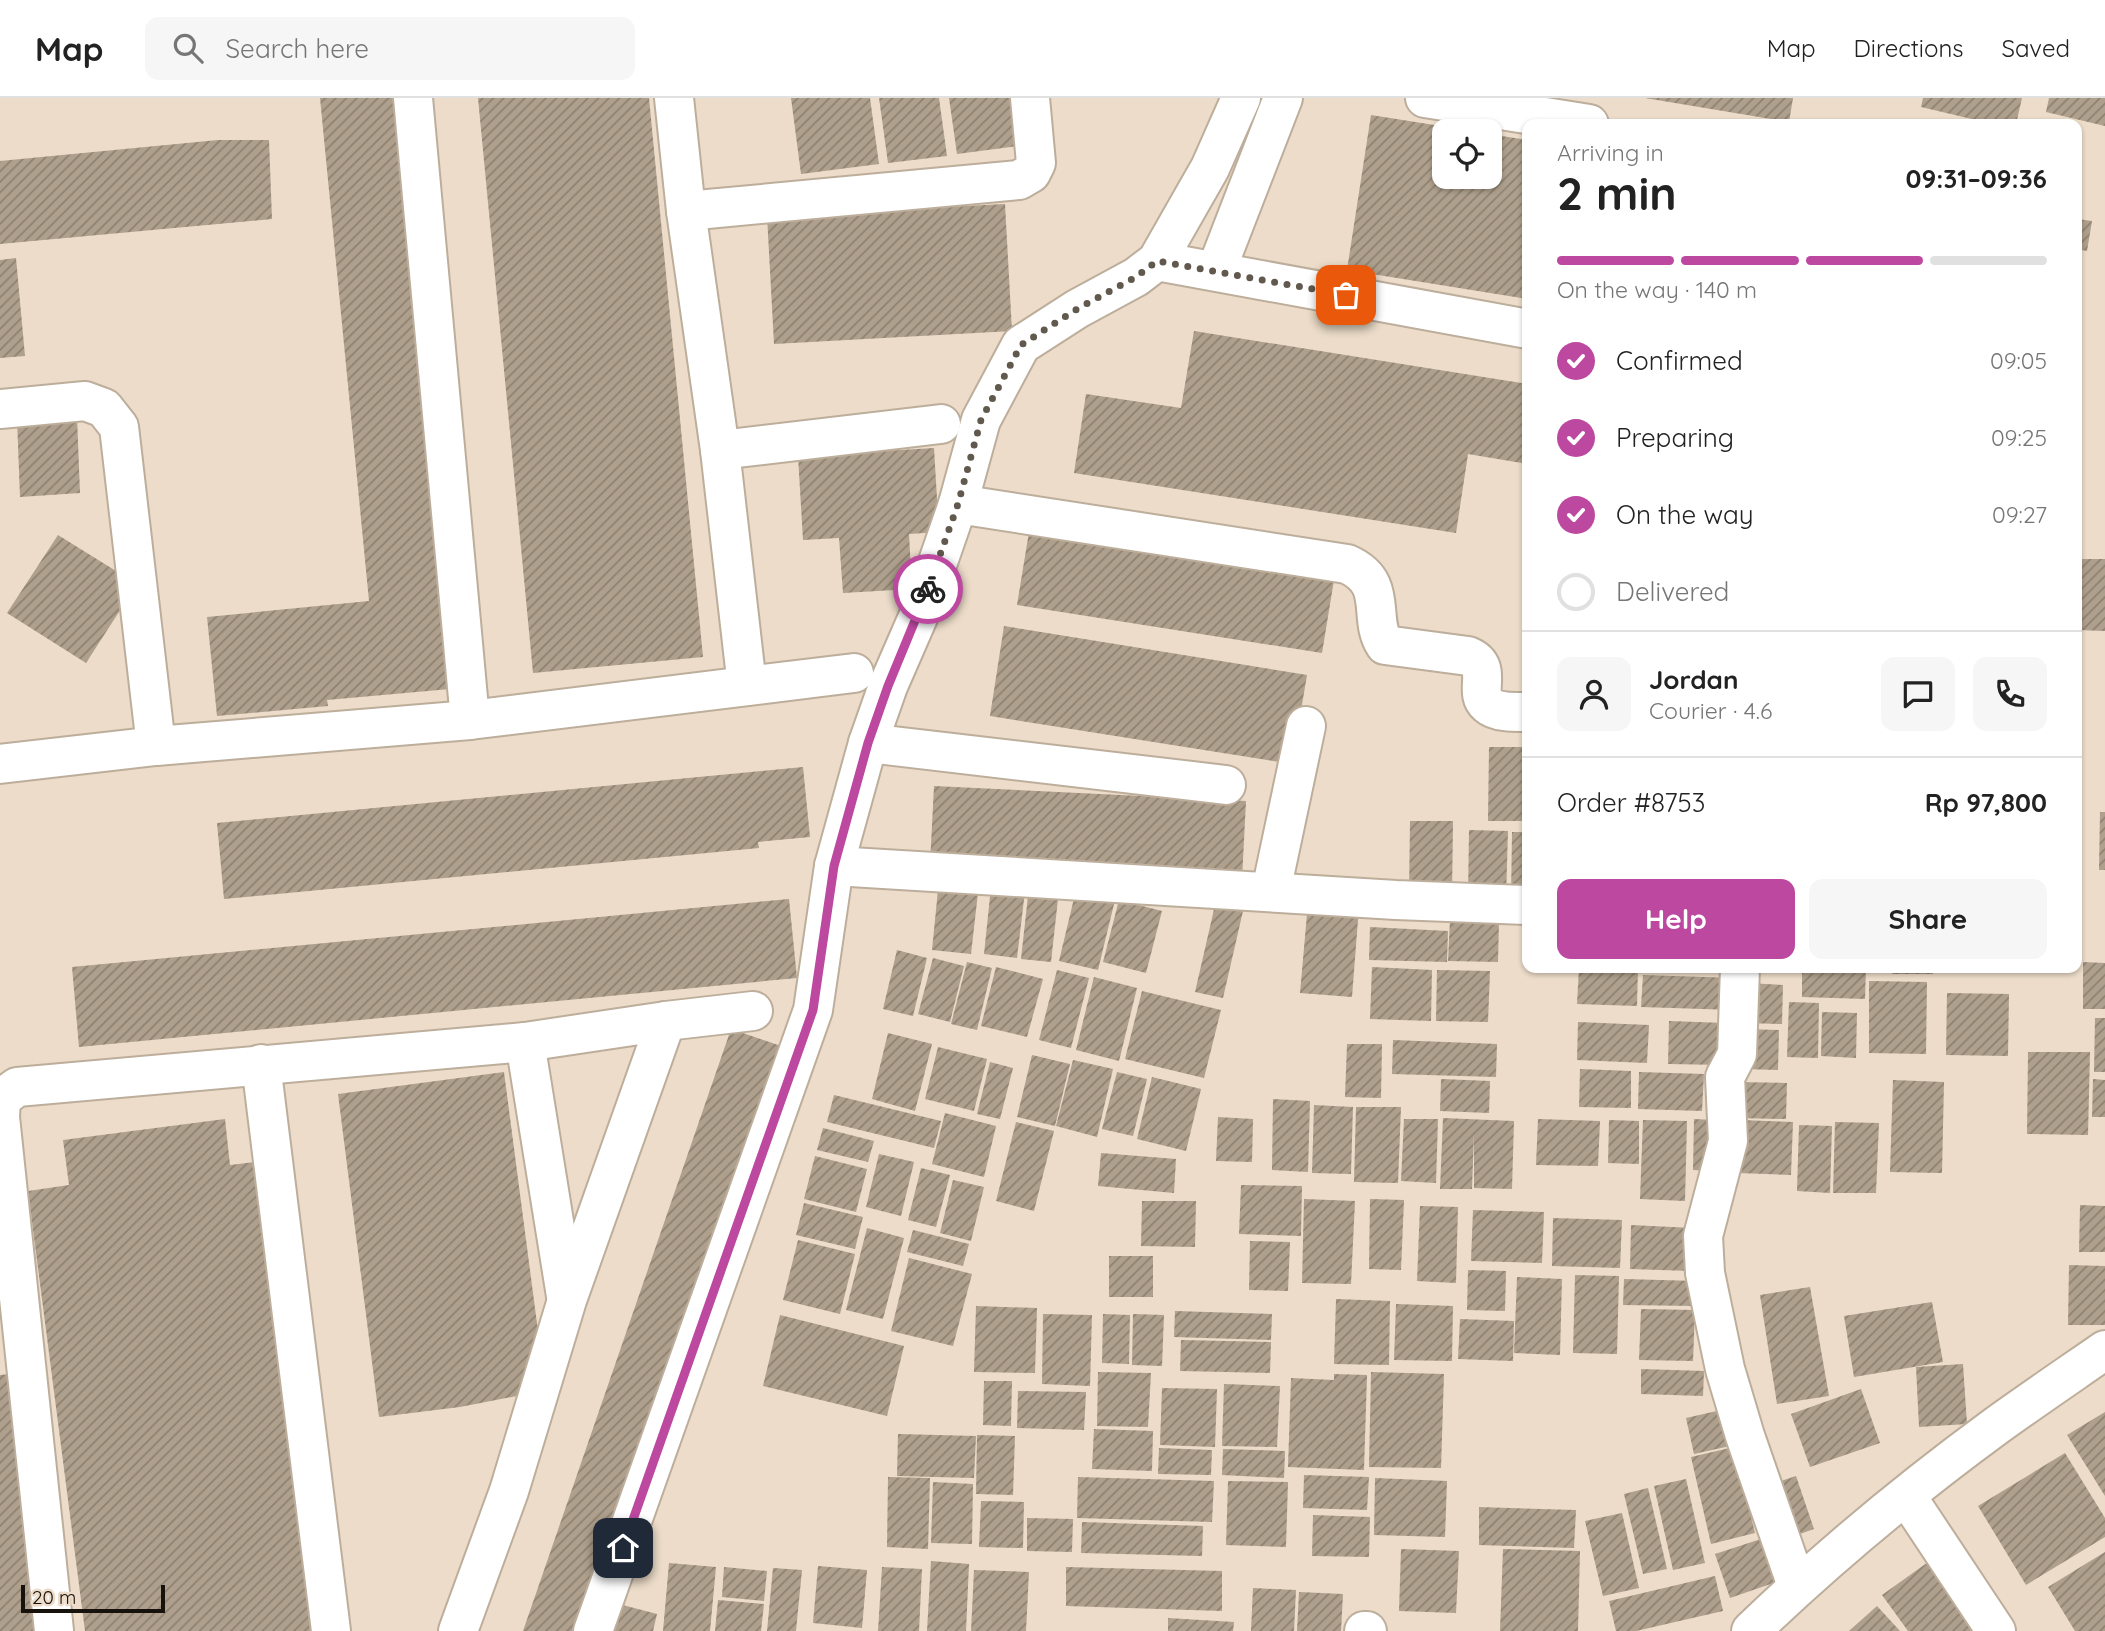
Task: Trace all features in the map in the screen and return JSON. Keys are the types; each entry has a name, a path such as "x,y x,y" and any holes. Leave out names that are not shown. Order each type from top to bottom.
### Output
{"street":[{"path":"413,98 470,720"},
{"path":"674,98 686,211 720,450 747,686"},
{"path":"686,211 1019,180 1031,173 1036,163 1030,98"},
{"path":"593,1631 813,1010 834,866 868,743 888,686 922,608 958,504 981,420 1021,345 1077,309 1136,277 1157,261 1210,169 1241,98"},
{"path":"1216,271 1283,98"},
{"path":"1424,98 1557,119"},
{"path":"1157,261 1522,328"},
{"path":"0,409 85,401 104,408 119,427 156,746"},
{"path":"720,450 941,424"},
{"path":"958,504 1347,564 1359,570 1374,593 1380,638 1385,645 1468,656 1477,660 1481,666 1485,702 1490,707 1522,711"},
{"path":"0,764 156,746 470,720 854,673"},
{"path":"1271,891 1306,726"},
{"path":"868,743 1226,785"},
{"path":"834,866 1396,900 1522,905"},
{"path":"1740,973 1737,1054 1724,1077 1728,1141 1703,1236 1705,1273 1733,1396 1797,1586"},
{"path":"54,1631 11,1346 1,1099 17,1087 525,1042 753,1011"},
{"path":"458,1631 509,1491 567,1300 666,1021"},
{"path":"525,1042 567,1300"},
{"path":"261,1064 331,1631"},
{"path":"1751,1631 1797,1586 1995,1427 2105,1350"},
{"path":"1907,1497 1996,1631"}],"building":[{"path":"320,98 393,98 450,689 327,700 328,706 217,716 207,617 369,601"},
{"path":"478,98 649,98 703,657 533,673"},
{"path":"791,98 870,98 879,164 801,174"},
{"path":"879,98 939,98 947,156 888,163"},
{"path":"949,98 1020,98 1026,145 957,154"},
{"path":"1645,98 1793,98 1790,119 1771,119"},
{"path":"1923,98 2022,98 2017,119 1972,119 1921,107"},
{"path":"2049,98 2105,98 2105,126 2082,119 2046,112"},
{"path":"1371,115 1432,125 1432,189 1502,189 1502,136 1522,139 1522,298 1347,270"},
{"path":"218,140 269,140 272,219 0,244 0,161"},
{"path":"1005,204 1012,331 774,344 767,216"},
{"path":"2082,220 2092,221 2087,251 2082,250"},
{"path":"16,258 25,356 0,358 0,260"},
{"path":"1194,331 1522,383 1522,463 1468,454 1456,533 1074,473 1086,394 1181,408"},
{"path":"77,417 80,493 20,497 17,419"},
{"path":"934,448 939,532 909,534 912,589 843,593 839,538 803,540 798,456"},
{"path":"1029,532 1334,580 1322,653 1017,605"},
{"path":"58,535 137,584 86,663 7,613"},
{"path":"2082,559 2105,559 2105,631 2082,630"},
{"path":"1004,626 1307,675 1292,764 990,716"},
{"path":"1489,747 1522,747 1522,821 1488,821"},
{"path":"803,767 810,837 758,842 759,848 224,899 217,823"},
{"path":"934,786 1246,801 1242,879 930,864"},
{"path":"2100,812 2105,812 2105,870 2099,870"},
{"path":"1410,821 1453,821 1452,895 1409,894"},
{"path":"1469,830 1508,831 1506,898 1468,897"},
{"path":"1512,832 1522,832 1522,898 1511,898"},
{"path":"939,880 979,884 971,954 932,950"},
{"path":"991,887 1025,891 1017,958 984,954"},
{"path":"1029,887 1059,890 1051,962 1021,959"},
{"path":"1076,890 1115,900 1098,970 1059,961"},
{"path":"789,899 797,978 79,1047 72,967"},
{"path":"1119,900 1162,911 1146,973 1103,962"},
{"path":"1308,903 1359,907 1352,997 1300,993"},
{"path":"1215,905 1243,911 1223,998 1195,992"},
{"path":"1450,919 1499,921 1498,962 1448,961"},
{"path":"1370,927 1448,931 1447,962 1369,960"},
{"path":"897,950 927,958 913,1016 883,1009"},
{"path":"933,958 964,966 950,1022 918,1014"},
{"path":"967,962 992,968 977,1030 951,1024"},
{"path":"2083,962 2105,963 2105,1009 2083,1009"},
{"path":"996,967 1043,979 1027,1037 981,1026"},
{"path":"1372,967 1432,970 1431,1021 1370,1019"},
{"path":"1057,970 1089,978 1071,1048 1039,1040"},
{"path":"1437,970 1490,971 1488,1022 1436,1021"},
{"path":"1579,973 1638,973 1637,1006 1577,1004"},
{"path":"1802,973 1866,973 1865,999 1802,997"},
{"path":"1892,973 1933,973 1933,974"},
{"path":"1643,975 1735,978 1734,1010 1641,1007"},
{"path":"1094,977 1137,988 1119,1061 1076,1050"},
{"path":"1869,981 1927,982 1926,1054 1869,1053"},
{"path":"1747,983 1783,985 1782,1024 1746,1023"},
{"path":"1142,991 1221,1010 1204,1078 1125,1059"},
{"path":"1947,993 2009,994 2008,1056 1946,1055"},
{"path":"1789,1002 1819,1003 1818,1058 1787,1057"},
{"path":"1822,1012 1857,1013 1856,1058 1821,1056"},
{"path":"2095,1018 2105,1018 2105,1072 2094,1072"},
{"path":"1669,1021 1725,1023 1724,1065 1668,1064"},
{"path":"1578,1022 1649,1025 1647,1063 1577,1060"},
{"path":"731,1029 784,1047 581,1631 523,1631"},
{"path":"1744,1029 1779,1030 1778,1070 1743,1069"},
{"path":"888,1033 932,1044 915,1111 872,1099"},
{"path":"1393,1040 1497,1044 1496,1077 1392,1074"},
{"path":"1347,1044 1382,1044 1381,1098 1345,1097"},
{"path":"938,1047 987,1059 974,1111 925,1099"},
{"path":"2028,1052 2090,1052 2088,1135 2027,1134"},
{"path":"1032,1055 1070,1064 1055,1126 1017,1117"},
{"path":"1073,1060 1113,1069 1097,1137 1056,1126"},
{"path":"990,1062 1013,1068 1000,1119 977,1114"},
{"path":"1580,1069 1631,1071 1631,1108 1579,1107"},
{"path":"504,1072 541,1354 537,1392 460,1407 379,1417 338,1094"},
{"path":"1117,1072 1147,1079 1133,1136 1102,1129"},
{"path":"1639,1072 1704,1074 1702,1111 1638,1109"},
{"path":"1152,1077 1201,1089 1186,1151 1137,1139"},
{"path":"1441,1079 1490,1081 1489,1113 1440,1111"},
{"path":"2093,1079 2105,1080 2105,1117 2092,1117"},
{"path":"1893,1080 1944,1082 1942,1173 1890,1172"},
{"path":"1736,1082 1787,1083 1786,1119 1736,1118"},
{"path":"834,1095 941,1121 934,1148 827,1122"},
{"path":"1273,1099 1310,1101 1308,1172 1272,1170"},
{"path":"1314,1105 1353,1107 1351,1174 1312,1173"},
{"path":"1356,1107 1401,1107 1398,1183 1354,1182"},
{"path":"945,1113 996,1126 984,1177 932,1164"},
{"path":"1218,1117 1253,1119 1252,1162 1216,1161"},
{"path":"1443,1118 1514,1121 1512,1189 1474,1188 1474,1134 1472,1189 1440,1189"},
{"path":"225,1119 230,1165 255,1162 315,1631 85,1631 28,1191 69,1185 63,1140"},
{"path":"1404,1119 1438,1119 1436,1183 1401,1181"},
{"path":"1538,1119 1600,1121 1598,1166 1536,1165"},
{"path":"1694,1119 1714,1120 1713,1171 1693,1170"},
{"path":"1609,1120 1639,1121 1639,1164 1608,1163"},
{"path":"1643,1120 1687,1121 1685,1201 1640,1199"},
{"path":"1740,1120 1793,1122 1791,1175 1738,1173"},
{"path":"1016,1122 1054,1131 1034,1211 996,1201"},
{"path":"1835,1122 1879,1123 1876,1193 1833,1193"},
{"path":"1799,1125 1832,1126 1830,1193 1797,1191"},
{"path":"823,1128 874,1141 868,1162 817,1150"},
{"path":"1101,1153 1176,1159 1174,1193 1098,1186"},
{"path":"879,1154 914,1162 901,1216 866,1207"},
{"path":"815,1156 867,1169 856,1212 804,1199"},
{"path":"921,1168 950,1175 936,1227 908,1220"},
{"path":"953,1180 984,1187 971,1241 940,1233"},
{"path":"1241,1185 1302,1186 1301,1236 1239,1234"},
{"path":"1304,1199 1355,1201 1351,1284 1302,1283"},
{"path":"1370,1199 1404,1200 1401,1270 1369,1269"},
{"path":"1142,1201 1196,1201 1195,1247 1141,1246"},
{"path":"804,1203 863,1217 855,1249 796,1235"},
{"path":"2080,1205 2105,1206 2105,1252 2079,1252"},
{"path":"1420,1206 1458,1207 1456,1283 1417,1281"},
{"path":"1473,1210 1544,1212 1542,1263 1471,1261"},
{"path":"1553,1218 1622,1220 1620,1268 1552,1266"},
{"path":"1631,1225 1693,1228 1691,1271 1630,1269"},
{"path":"867,1228 904,1238 883,1319 846,1310"},
{"path":"913,1230 969,1244 963,1266 907,1252"},
{"path":"798,1240 855,1254 840,1314 783,1300"},
{"path":"1250,1241 1290,1242 1288,1291 1249,1290"},
{"path":"1109,1256 1153,1256 1153,1297 1109,1297"},
{"path":"909,1258 972,1274 953,1346 891,1331"},
{"path":"2069,1265 2105,1266 2105,1325 2068,1325"},
{"path":"1468,1270 1506,1271 1505,1311 1467,1310"},
{"path":"1575,1275 1619,1276 1617,1354 1573,1353"},
{"path":"1517,1277 1562,1279 1560,1355 1514,1353"},
{"path":"1624,1279 1696,1281 1695,1306 1623,1305"},
{"path":"1810,1287 1829,1396 1777,1404 1760,1295"},
{"path":"1336,1299 1390,1301 1389,1365 1334,1364"},
{"path":"1932,1302 1943,1362 1854,1377 1844,1316"},
{"path":"1396,1304 1453,1306 1452,1361 1394,1360"},
{"path":"976,1306 1037,1308 1035,1373 974,1372"},
{"path":"1641,1309 1695,1310 1693,1361 1639,1360"},
{"path":"1175,1311 1272,1314 1271,1340 1174,1337"},
{"path":"1043,1314 1092,1315 1090,1386 1042,1384"},
{"path":"1103,1314 1130,1315 1129,1364 1102,1363"},
{"path":"1133,1314 1164,1315 1162,1366 1132,1365"},
{"path":"780,1315 904,1346 887,1416 763,1386"},
{"path":"1460,1319 1514,1321 1513,1361 1458,1359"},
{"path":"1181,1340 1271,1342 1270,1373 1180,1371"},
{"path":"1963,1364 1967,1424 1919,1427 1916,1367"},
{"path":"1641,1369 1704,1371 1703,1396 1641,1394"},
{"path":"1098,1372 1151,1373 1148,1427 1097,1426"},
{"path":"1371,1372 1444,1374 1441,1468 1369,1467"},
{"path":"11,1374 36,1631 0,1631 0,1375"},
{"path":"1334,1374 1367,1375 1364,1470 1288,1467 1291,1378 1334,1380"},
{"path":"984,1381 1012,1381 1011,1426 983,1425"},
{"path":"1224,1384 1280,1386 1277,1447 1222,1446"},
{"path":"1162,1388 1217,1389 1215,1447 1160,1445"},
{"path":"1861,1389 1880,1443 1810,1467 1791,1414"},
{"path":"1018,1391 1086,1392 1084,1430 1017,1428"},
{"path":"1730,1408 1739,1444 1694,1454 1686,1418"},
{"path":"2105,1412 2105,1496 2067,1435"},
{"path":"1094,1429 1153,1431 1152,1471 1092,1469"},
{"path":"898,1434 976,1436 974,1478 897,1476"},
{"path":"977,1435 1015,1436 1013,1495 976,1494"},
{"path":"1734,1447 1755,1533 1711,1544 1691,1457"},
{"path":"1159,1448 1212,1450 1211,1475 1158,1474"},
{"path":"1223,1449 1285,1451 1284,1478 1222,1475"},
{"path":"2065,1453 2105,1518 2105,1537 2026,1585 1978,1506"},
{"path":"1304,1475 1369,1477 1367,1510 1303,1508"},
{"path":"1796,1476 1814,1529 1794,1536 1775,1483"},
{"path":"888,1477 930,1478 928,1549 887,1547"},
{"path":"1078,1477 1214,1481 1212,1522 1077,1518"},
{"path":"1375,1478 1447,1481 1445,1537 1374,1535"},
{"path":"1686,1479 1705,1563 1673,1570 1654,1486"},
{"path":"1228,1481 1288,1482 1286,1547 1226,1545"},
{"path":"933,1482 973,1484 972,1544 931,1543"},
{"path":"1648,1488 1667,1569 1643,1574 1624,1494"},
{"path":"981,1501 1024,1502 1023,1548 979,1547"},
{"path":"1479,1507 1576,1510 1574,1548 1479,1545"},
{"path":"1622,1513 1639,1588 1603,1596 1585,1521"},
{"path":"1313,1515 1370,1517 1369,1557 1312,1556"},
{"path":"1027,1518 1073,1519 1072,1552 1027,1551"},
{"path":"1082,1522 1203,1526 1202,1556 1081,1553"},
{"path":"1767,1537 1782,1580 1730,1598 1715,1554"},
{"path":"1401,1549 1459,1551 1456,1613 1399,1611"},
{"path":"1503,1549 1580,1551 1578,1631 1500,1631"},
{"path":"2105,1552 2105,1631 2075,1631 2048,1587"},
{"path":"1931,1560 1975,1631 1908,1631 1882,1595"},
{"path":"931,1561 969,1564 966,1631 927,1631"},
{"path":"669,1563 716,1567 710,1631 663,1631"},
{"path":"818,1566 867,1570 862,1628 813,1623"},
{"path":"724,1567 767,1571 764,1601 722,1597"},
{"path":"882,1567 922,1569 919,1631 878,1631"},
{"path":"1066,1567 1222,1571 1222,1611 1066,1606"},
{"path":"773,1568 802,1570 796,1631 767,1631"},
{"path":"974,1570 1029,1572 1026,1631 971,1631"},
{"path":"1715,1576 1723,1611 1636,1631 1616,1631 1609,1601"},
{"path":"1253,1588 1296,1590 1294,1631 1251,1631"},
{"path":"1299,1592 1343,1594 1341,1631 1297,1631"},
{"path":"718,1600 764,1604 761,1631 715,1631"},
{"path":"615,1603 657,1614 653,1631 608,1631"},
{"path":"1877,1606 1900,1631 1849,1631"},
{"path":"1168,1618 1234,1622 1233,1631 1168,1631"}],"way so far":[{"path":"928,589 958,504 981,420 1021,345 1077,309 1136,277 1157,261 1346,295"}],"route":[{"path":"623,1548 813,1010 834,866 868,743 928,589"}]}
